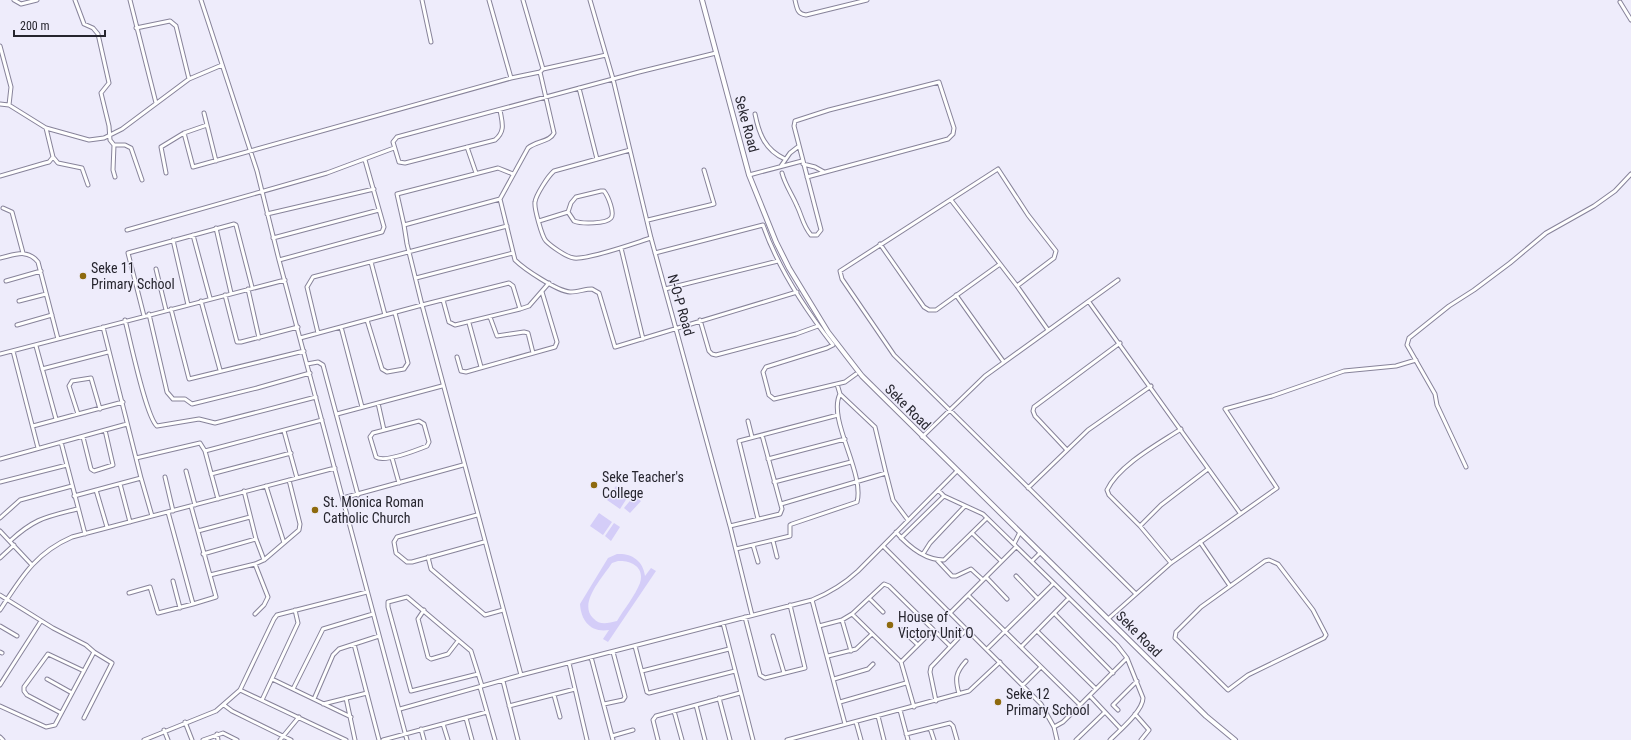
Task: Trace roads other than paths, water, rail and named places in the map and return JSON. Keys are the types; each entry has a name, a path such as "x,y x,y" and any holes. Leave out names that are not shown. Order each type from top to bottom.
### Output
{"main road":[{"name":"Seke Road","path":"702,0 749,175 780,249 808,301 824,326 862,376 922,437 1206,716 1235,740"}],"street":[{"path":"14,0 21,4 37,0"},
{"path":"75,0 84,24 93,28 98,34 109,83 101,93 110,140 114,145 113,170 115,177"},
{"path":"130,0 156,103"},
{"path":"201,0 263,192 278,260 298,327 407,740"},
{"path":"422,0 431,42"},
{"path":"489,0 511,78"},
{"path":"523,0 541,71 554,133 551,138 535,143 528,148 500,199 513,253 519,263 550,283 568,292 592,289 599,294 615,347 676,329 700,320 797,292"},
{"name":"N-O-P Road","path":"590,0 613,79 648,220 651,238 730,526 752,616"},
{"path":"795,0 798,11 802,15 867,0"},
{"path":"1620,2 1631,20"},
{"path":"136,28 170,21 176,26 189,79"},
{"path":"0,46 11,87 9,105"},
{"path":"500,110 504,129 496,140 402,163 398,162 393,142 397,137 500,110 546,96 716,54"},
{"path":"184,133 193,167 511,78 606,55"},
{"path":"0,104 9,105 46,128 89,140 104,138 122,129 189,79 222,65"},
{"path":"782,173 787,188 797,205 806,230 814,236 820,233 821,230 802,162 793,124 797,120 939,82 954,128 951,137 945,141 807,177"},
{"path":"579,88 597,159"},
{"path":"204,113 216,161"},
{"path":"754,114 758,128 770,150 785,159"},
{"path":"166,173 161,147 184,133 208,125"},
{"path":"46,128 53,157 58,163 82,168 88,185"},
{"path":"114,145 125,145 132,148 142,180"},
{"path":"781,166 785,159 799,146"},
{"path":"467,147 476,173"},
{"path":"127,230 263,192 365,160 394,148"},
{"path":"630,150 557,170 550,174 535,203 539,221 546,241 571,258 579,258 620,248 651,238"},
{"path":"0,176 44,164 49,162 53,157"},
{"path":"278,260 382,232 384,227 380,210 365,160"},
{"path":"749,175 802,162 824,172"},
{"path":"513,174 498,168 397,194 422,306 442,386 521,675"},
{"path":"1017,286 1054,258 1056,251 1028,215 998,169 841,269 840,276 894,355 1135,593"},
{"path":"648,220 714,204 704,170"},
{"path":"1466,467 1437,405 1435,394 1407,345 1409,338 1449,306 1474,290 1510,263 1546,233 1594,206 1615,191 1631,174"},
{"path":"267,214 374,189"},
{"path":"603,190 607,194 613,214 608,220 583,224 574,221 568,212 571,203 576,197 603,190"},
{"path":"404,225 500,199"},
{"path":"951,200 1017,286 1048,330"},
{"path":"3,208 12,212 23,252"},
{"path":"273,238 380,210"},
{"path":"539,221 568,212"},
{"path":"144,316 128,253 216,228 234,224 236,225 252,287"},
{"path":"655,253 763,225 778,261 818,326 833,345 828,348 766,367 763,372 769,395 774,399 837,384 845,382 856,374"},
{"path":"318,333 307,287 308,283 314,277 507,226"},
{"path":"216,228 231,293"},
{"path":"193,235 210,298"},
{"path":"173,240 188,304"},
{"path":"880,244 920,301 929,310 936,310 1000,264"},
{"path":"620,248 643,339"},
{"path":"0,258 23,252 34,257 41,271 58,339"},
{"path":"416,278 513,253"},
{"path":"665,289 778,261"},
{"path":"371,262 385,315"},
{"path":"156,269 189,379 220,370 304,351"},
{"path":"6,281 41,271"},
{"path":"0,354 36,346 125,320 248,288 285,280"},
{"path":"922,437 978,381 1003,361 1089,302 1118,280"},
{"path":"300,338 510,283 514,286 520,309"},
{"path":"443,300 450,324 455,326 529,306 550,283"},
{"path":"248,288 259,338"},
{"path":"457,357 462,372 466,372 555,347 557,342 542,292"},
{"path":"19,300 46,294"},
{"path":"225,295 236,340 242,342 298,327"},
{"path":"956,295 1003,361"},
{"path":"201,301 220,370"},
{"path":"1089,302 1151,386 1240,513"},
{"path":"368,320 382,369 387,372 404,369 408,363 395,313"},
{"path":"149,314 167,392 173,399 185,399 192,404 310,373"},
{"path":"16,325 52,315"},
{"path":"490,316 497,336 524,332 528,333 533,353"},
{"path":"125,320 146,404 151,419 157,426 199,419 215,423 316,397"},
{"path":"700,320 709,351 716,355 796,334 818,326"},
{"path":"469,323 481,367"},
{"path":"103,327 108,352 152,516"},
{"path":"341,327 362,407"},
{"path":"1066,449 1035,416 1033,411 1034,406 1120,343"},
{"path":"36,346 56,420"},
{"path":"13,351 38,448"},
{"path":"42,370 108,352"},
{"path":"1108,619 1135,593 1171,563 1276,488 1225,409 1272,396 1344,370 1396,366 1416,360"},
{"path":"307,364 318,362 323,365 358,495"},
{"path":"78,414 69,386 72,381 91,378 100,409"},
{"path":"837,384 840,394 875,427 893,500 908,520"},
{"path":"337,414 442,386"},
{"path":"1028,488 1066,449 1090,428 1151,386"},
{"path":"736,549 790,536 790,526 792,524 856,503 858,500 852,462 838,415 837,401 840,394"},
{"path":"33,426 122,402"},
{"path":"378,403 384,430"},
{"path":"758,519 739,441 838,415"},
{"path":"205,451 322,420"},
{"path":"419,421 424,424 429,442 427,446 392,458 377,459 370,437 373,433 419,421"},
{"path":"748,421 752,437"},
{"path":"0,459 127,424"},
{"path":"1171,563 1140,526 1109,495 1107,490 1126,468 1146,452 1181,429"},
{"path":"83,437 91,469 94,471 100,470 113,465 105,430"},
{"path":"284,431 297,478"},
{"path":"730,526 780,514 782,509 762,435"},
{"path":"768,460 845,439"},
{"path":"61,442 85,534"},
{"path":"136,458 197,442 202,444 218,499"},
{"path":"211,474 290,454"},
{"path":"392,458 399,483"},
{"path":"774,482 852,462"},
{"path":"0,482 67,465"},
{"path":"343,498 463,466"},
{"path":"0,610 31,564 62,542 107,527 335,468"},
{"path":"1140,526 1161,505 1208,469"},
{"path":"186,471 196,505"},
{"path":"400,709 521,675 812,600 844,582 958,472"},
{"path":"781,504 886,473"},
{"path":"165,477 174,510"},
{"path":"74,496 141,478"},
{"path":"210,575 255,564 264,560 300,527 289,480"},
{"path":"120,484 130,522"},
{"path":"0,518 20,500 72,486"},
{"path":"266,486 284,543"},
{"path":"96,490 107,527"},
{"path":"938,490 944,496 981,512 1032,561 1053,584 1070,598 1117,645 1127,658 1137,681 1143,701 1135,714 1110,740"},
{"path":"244,492 256,539 264,560"},
{"path":"901,538 944,496"},
{"path":"129,593 150,587 158,613 216,597 191,506"},
{"path":"923,554 930,543 965,506"},
{"path":"10,541 26,527 38,520 78,509"},
{"path":"168,512 193,604"},
{"path":"477,515 394,539 396,553 407,562 484,542"},
{"path":"198,531 250,517"},
{"path":"937,560 947,558 987,518"},
{"path":"0,531 31,564"},
{"path":"896,532 914,550 937,560 952,576 956,576 971,568 1007,599"},
{"path":"950,613 1015,545 1020,532"},
{"path":"972,533 1001,561"},
{"path":"203,554 256,539"},
{"path":"773,541 777,557"},
{"path":"1200,542 1230,586"},
{"path":"753,545 758,562"},
{"path":"0,558 14,546"},
{"path":"882,546 1041,704 1054,727 1057,740"},
{"path":"1032,561 1040,552"},
{"path":"428,557 431,569 485,615 503,610"},
{"path":"1274,560 1313,610 1326,635 1320,640 1248,675 1228,690 1175,636 1176,630 1188,618 1230,586 1265,561 1274,560"},
{"path":"255,564 268,597 264,606 255,614"},
{"path":"1016,576 1038,599"},
{"path":"172,581 180,608"},
{"path":"819,626 842,620 852,614 882,584 886,584 950,646"},
{"path":"987,649 1053,584"},
{"path":"144,740 164,730 216,711 240,690 277,615 367,592"},
{"path":"0,595 41,621 86,645 94,652 112,663 84,718"},
{"path":"968,595 1080,705"},
{"path":"478,674 411,691 388,607 388,602 407,597 471,651 478,674 495,740"},
{"path":"868,598 883,612"},
{"path":"1021,647 1070,598"},
{"path":"812,600 846,724"},
{"path":"745,617 761,677 765,678 805,668 790,606"},
{"path":"262,700 298,623 295,610"},
{"path":"424,610 418,618 428,657 431,659 448,654 458,641"},
{"path":"293,689 323,629 373,614"},
{"path":"852,614 900,662 914,707"},
{"path":"1055,614 1113,673"},
{"path":"842,620 851,651"},
{"path":"0,685 41,621"},
{"path":"723,623 734,671 753,740"},
{"path":"0,626 17,636"},
{"path":"936,701 930,672 933,663 967,629"},
{"path":"902,630 918,646"},
{"path":"900,662 933,630"},
{"path":"1037,631 1096,689"},
{"path":"828,656 851,651 858,647 872,634"},
{"path":"314,699 333,656 338,649 379,636"},
{"path":"773,636 784,673"},
{"path":"354,644 379,740"},
{"path":"635,646 647,692 652,693 734,671"},
{"path":"642,671 729,649"},
{"path":"0,706 46,728 54,725 94,652"},
{"path":"604,704 623,700 625,697 613,652"},
{"path":"61,713 27,695 24,691 24,687 48,654 84,672"},
{"path":"591,657 613,738 633,730"},
{"path":"1054,727 1063,722 1127,658"},
{"path":"959,694 955,678 958,671 966,661"},
{"path":"787,740 936,701 973,689 1000,662"},
{"path":"569,663 588,740"},
{"path":"834,679 868,669 873,664"},
{"path":"1023,685 1041,667"},
{"path":"47,679 72,693"},
{"path":"272,679 351,717"},
{"path":"503,681 518,740"},
{"path":"1118,710 1113,705 1137,681"},
{"path":"840,702 906,683"},
{"path":"509,706 576,689"},
{"path":"240,690 346,740"},
{"path":"323,704 367,692"},
{"path":"658,740 654,718 656,716 740,693"},
{"path":"554,695 560,717"},
{"path":"1090,696 1121,728"},
{"path":"346,698 355,740"},
{"path":"719,698 730,740"},
{"path":"224,705 232,711 291,740"},
{"path":"696,705 705,740"},
{"path":"900,710 908,740"},
{"path":"674,711 682,740"},
{"path":"383,740 487,712"},
{"path":"1076,740 1105,712"},
{"path":"1135,714 1149,730 1141,740"},
{"path":"878,716 884,740"},
{"path":"280,740 299,717"},
{"path":"466,718 472,740"},
{"path":"185,722 192,740"},
{"path":"856,722 860,740"},
{"path":"906,734 952,723 957,740"},
{"path":"443,724 448,740"},
{"path":"930,728 934,740"},
{"path":"421,729 424,740"},
{"path":"164,730 168,740"},
{"path":"203,740 223,733 237,740"},
{"path":"217,734 218,740"},
{"path":"0,737 3,740"}],"place":[{"name":"Seke 11 Primary School","path":"83,276"},
{"name":"Seke Teacher's College","path":"594,485"},
{"name":"St. Monica Roman Catholic Church","path":"315,510"},
{"name":"House of Victory Unit O","path":"890,625"},
{"name":"Seke 12 Primary School","path":"998,702"}]}
